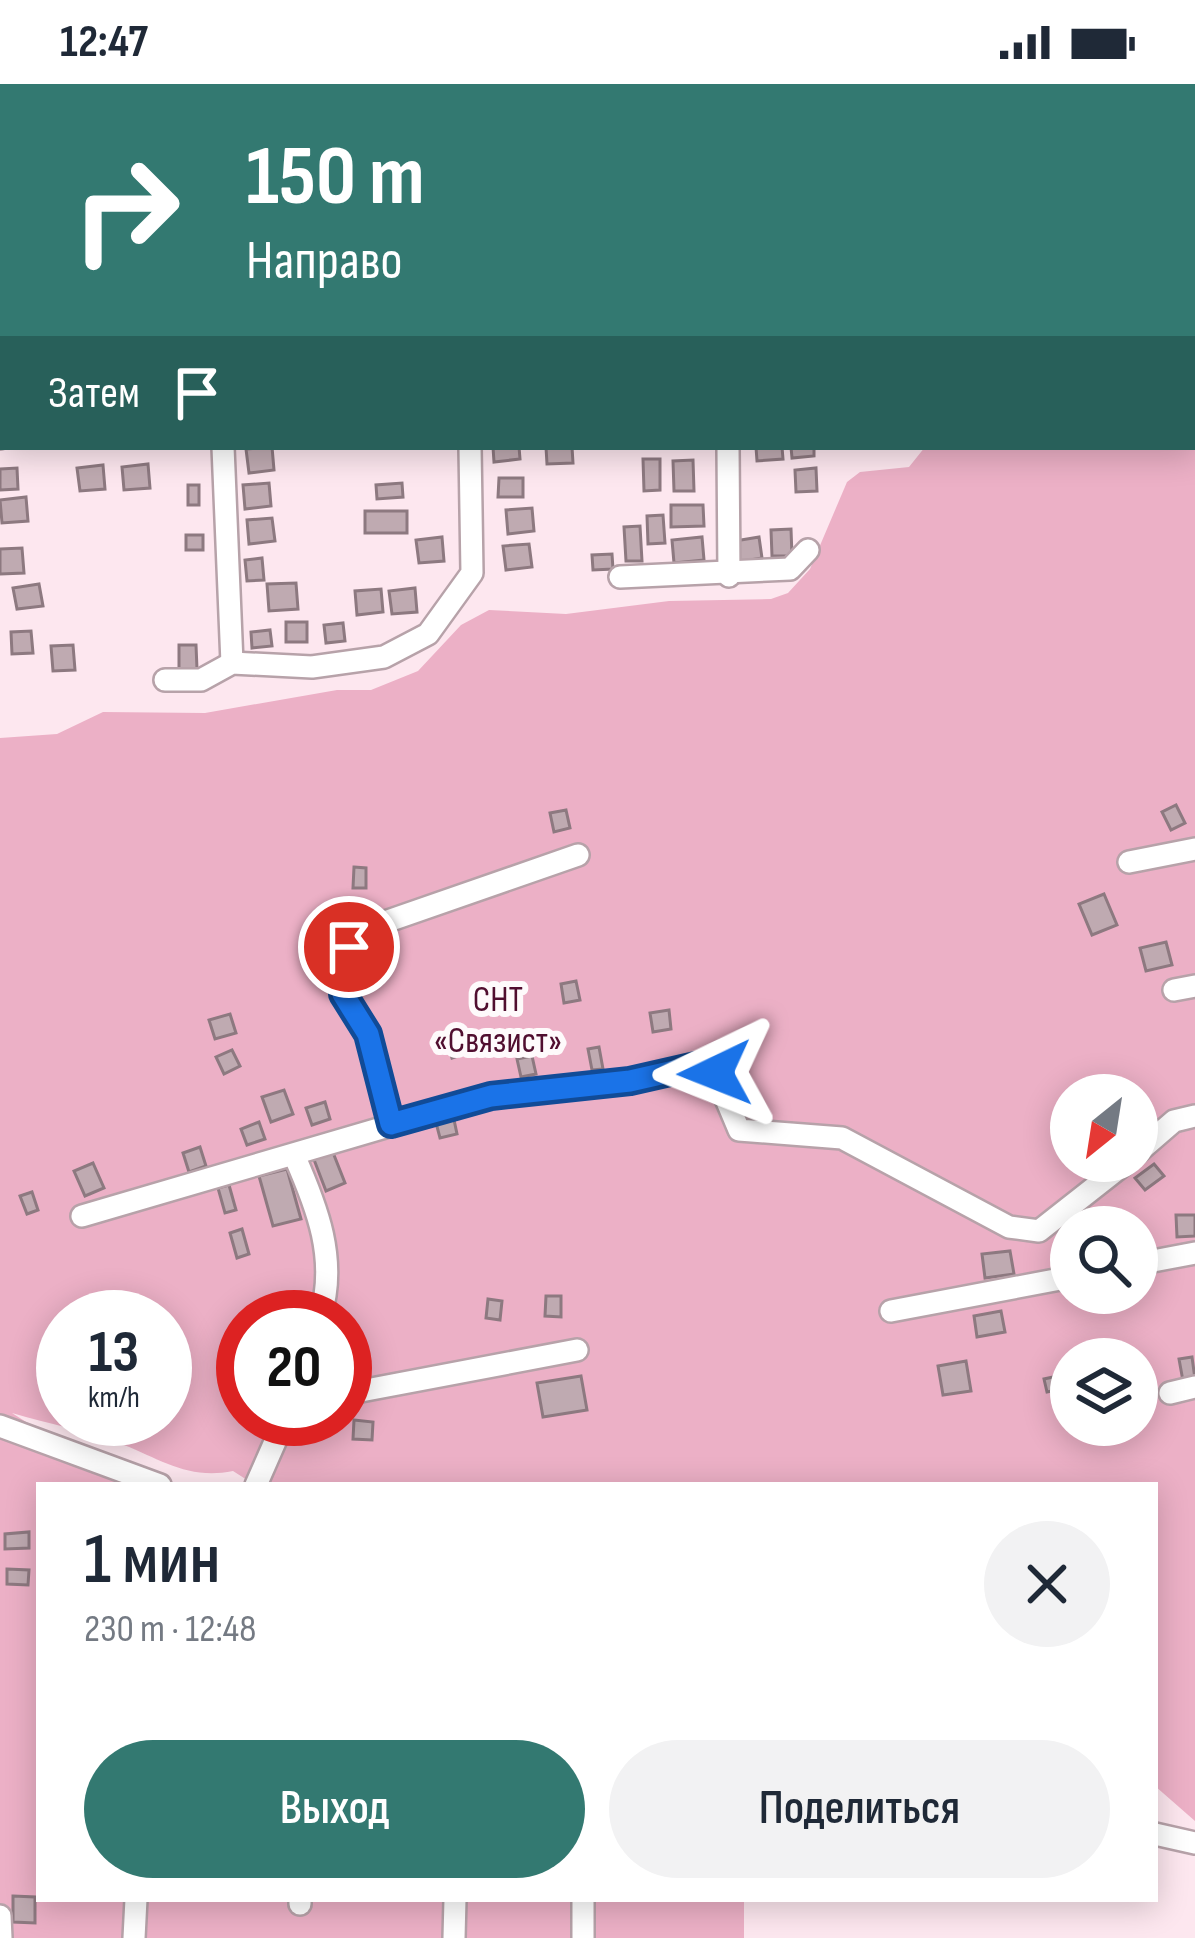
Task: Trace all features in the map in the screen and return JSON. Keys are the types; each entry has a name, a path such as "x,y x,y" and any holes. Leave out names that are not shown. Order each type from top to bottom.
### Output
{"street":[{"path":"223,450 232,663"},
{"path":"166,680 201,680 232,663 312,667 383,657 428,634 472,573 470,450"},
{"path":"728,450 729,576"},
{"path":"620,577 729,576 790,569 808,550"},
{"path":"1129,862 1195,849"},
{"path":"391,1124 368,1034 343,994 349,947 388,921 578,855"},
{"path":"82,1216 491,1096 630,1081 696,1066 715,1073 739,1130 842,1138 1009,1227 1039,1231 1101,1182"},
{"path":"1158,1135 1174,1121 1195,1116"},
{"path":"294,1155 319,1211 328,1264 324,1290"},
{"path":"1158,1260 1195,1253"},
{"path":"891,1311 1050,1281"},
{"path":"372,1389 577,1350"},
{"path":"1170,1393 1195,1387"},
{"path":"0,1426 136,1481"},
{"path":"257,1482 273,1446"},
{"path":"1158,1835 1195,1843"},
{"path":"134,1938 136,1902"},
{"path":"454,1902 454,1938"},
{"path":"583,1902 583,1938"},
{"path":"0,1916 1,1938"}],"green space":[{"name":"СНТ «Связист»","path":"923,450 1195,450 1195,1821 1158,1789 1158,1482 250,1482 233,1471 189,1471 125,1446 192,1446 192,1290 36,1290 36,1420 12,1413 36,1428 36,1446 64,1446 120,1482 36,1482 36,1902 744,1902 744,1938 0,1938 0,738 57,734 103,712 205,713 337,690 371,690 418,671 461,625 489,610 566,614 669,601 771,599 788,593 810,569 847,482 860,472 909,467"}],"building":[{"path":"246,450 272,450 274,470 249,473"},
{"path":"493,450 519,450 520,459 494,462"},
{"path":"546,450 572,450 573,463 547,464"},
{"path":"756,450 782,450 783,459 757,461"},
{"path":"791,450 814,450 814,456 792,458"},
{"path":"643,459 660,459 660,490 644,491"},
{"path":"693,460 694,491 674,491 673,461"},
{"path":"148,464 150,488 124,490 122,467"},
{"path":"103,465 105,489 80,491 77,468"},
{"path":"17,468 18,489 0,490 0,469"},
{"path":"816,468 817,491 796,492 795,470"},
{"path":"499,478 523,478 523,497 498,497"},
{"path":"269,483 271,506 245,509 243,485"},
{"path":"402,483 403,497 377,499 376,485"},
{"path":"188,485 199,485 199,505 188,505"},
{"path":"26,497 28,521 2,523 0,500"},
{"path":"671,505 703,505 704,526 671,527"},
{"path":"532,508 534,531 508,534 506,510"},
{"path":"365,511 407,511 407,533 365,533"},
{"path":"663,515 665,543 648,544 647,516"},
{"path":"272,518 275,541 249,544 247,520"},
{"path":"640,526 642,561 626,561 624,527"},
{"path":"791,529 792,556 772,556 771,530"},
{"path":"186,535 203,535 203,550 186,550"},
{"path":"442,537 444,561 419,563 416,540"},
{"path":"702,537 704,560 674,563 672,540"},
{"path":"759,537 762,558 738,562 735,541"},
{"path":"529,544 532,567 506,570 503,546"},
{"path":"22,548 24,573 0,574 0,549"},
{"path":"612,554 613,569 593,570 592,555"},
{"path":"262,558 264,580 247,581 245,560"},
{"path":"296,583 298,609 269,611 267,584"},
{"path":"39,584 43,606 17,609 13,588"},
{"path":"415,588 417,612 392,614 389,591"},
{"path":"381,589 383,612 357,615 355,591"},
{"path":"286,622 307,622 307,642 286,642"},
{"path":"343,623 345,641 326,643 324,625"},
{"path":"270,630 272,646 252,648 251,632"},
{"path":"31,631 33,653 12,654 11,632"},
{"path":"73,645 75,670 53,671 51,646"},
{"path":"179,645 196,645 197,669 179,669"},
{"path":"1176,805 1185,823 1171,830 1162,812"},
{"path":"566,810 570,828 554,832 550,813"},
{"path":"354,867 366,868 366,888 353,888"},
{"path":"1104,894 1117,925 1092,935 1079,904"},
{"path":"1166,942 1172,965 1146,971 1140,948"},
{"path":"576,981 580,1000 564,1003 561,984"},
{"path":"669,1010 671,1029 653,1032 650,1013"},
{"path":"230,1014 236,1033 215,1039 209,1020"},
{"path":"464,1033 470,1052 452,1058 446,1038"},
{"path":"599,1047 603,1069 592,1070 588,1049"},
{"path":"232,1050 240,1066 224,1074 216,1057"},
{"path":"532,1056 536,1074 521,1077 517,1059"},
{"path":"284,1090 293,1114 271,1122 262,1097"},
{"path":"325,1102 330,1119 312,1125 306,1108"},
{"path":"453,1115 457,1134 440,1138 435,1119"},
{"path":"259,1122 265,1139 247,1145 241,1129"},
{"path":"200,1147 206,1166 189,1172 183,1153"},
{"path":"332,1150 345,1183 326,1191 313,1157"},
{"path":"93,1163 104,1188 85,1196 74,1171"},
{"path":"287,1169 301,1219 273,1226 259,1176"},
{"path":"229,1185 236,1210 225,1213 218,1188"},
{"path":"32,1192 38,1210 27,1214 20,1196"},
{"path":"1176,1215 1195,1215 1195,1236 1177,1237"},
{"path":"242,1229 249,1254 237,1258 230,1233"},
{"path":"1010,1251 1014,1274 985,1278 982,1254"},
{"path":"546,1296 561,1296 561,1317 545,1316"},
{"path":"488,1299 502,1301 500,1320 486,1318"},
{"path":"1001,1311 1005,1332 977,1337 974,1316"},
{"path":"1192,1357 1195,1379 1183,1381 1179,1359"},
{"path":"966,1361 971,1391 943,1395 938,1366"},
{"path":"581,1376 587,1410 543,1417 537,1383"},
{"path":"29,1532 29,1548 5,1549 5,1534"},
{"path":"7,1569 29,1570 28,1585 7,1584"},
{"path":"13,1896 35,1897 35,1923 13,1922"}],"route":[{"path":"349,947 343,994 368,1034 391,1124 491,1096 630,1081 696,1066 715,1073"}]}
